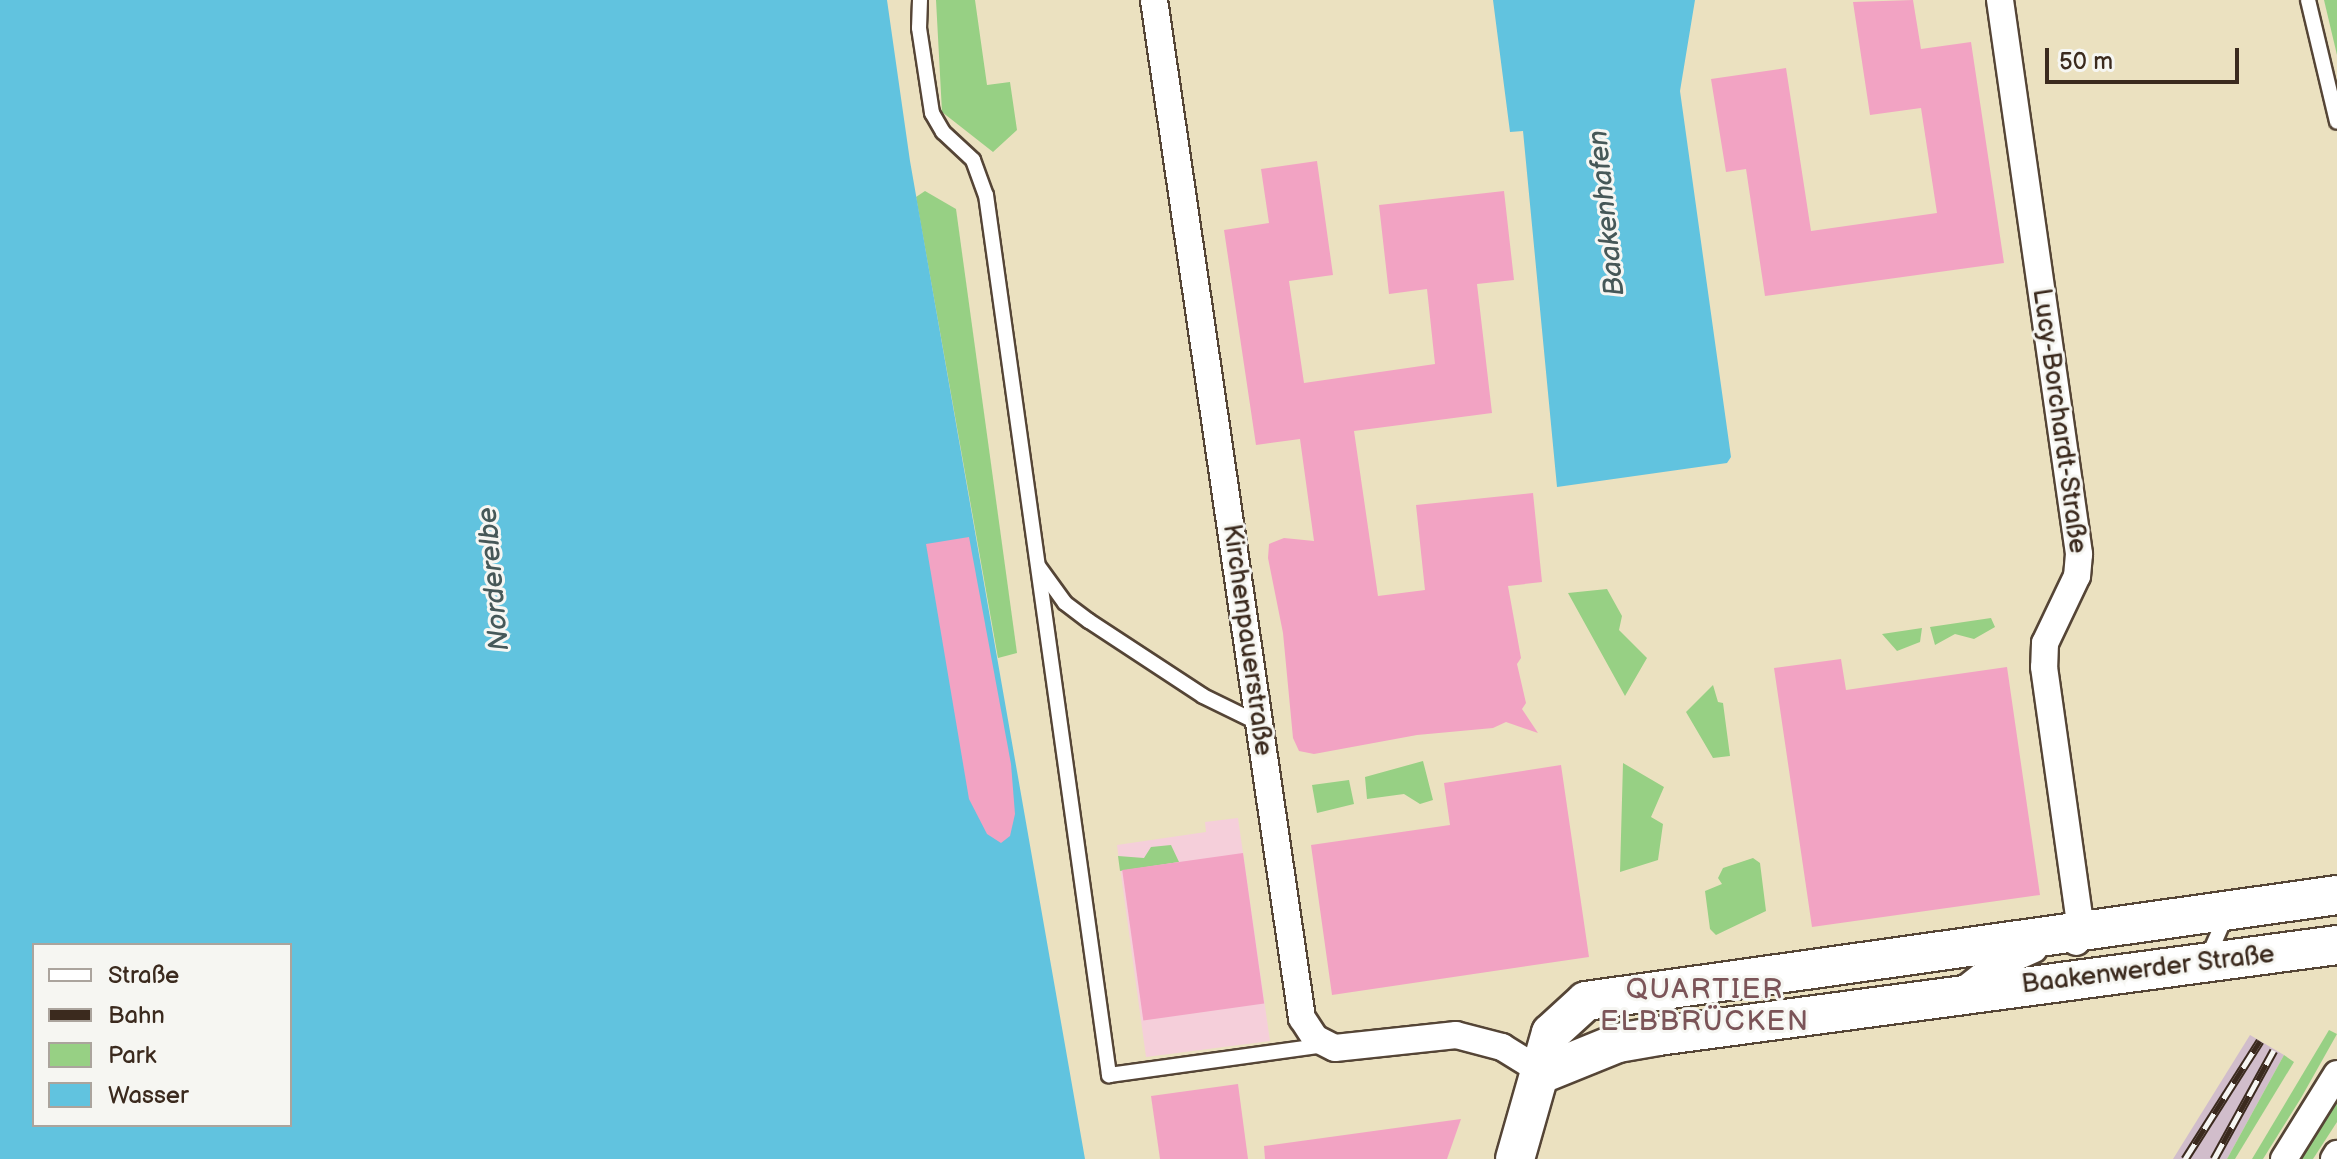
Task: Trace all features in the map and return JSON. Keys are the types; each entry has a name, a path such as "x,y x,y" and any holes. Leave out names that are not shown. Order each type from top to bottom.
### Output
{"main road":[{"name":"Baakenwerder Straße","path":"1544,1073 1551,1033 1586,1001 2337,895"},
{"name":"Baakenwerder Straße","path":"1544,1073 1618,1043 2336,946"},
{"path":"1515,1159 1544,1073"}],"street":[{"name":"Kirchenpauerstraße","path":"1154,0 1302,1018 1325,1045"},
{"name":"Lucy-Borchardt-Straße","path":"2000,0 2079,554 2077,576 2045,643 2044,667 2081,931"},
{"name":"Baakenwerder Straße","path":"1958,995 2022,950 2077,942 2081,931"},
{"path":"1325,1045 1344,1050 1456,1035 1502,1047 1544,1073"},
{"path":"2284,1159 2337,1074"}],"lane":[{"path":"920,0 919,28 936,124 973,160 986,195 1109,1075 1325,1045"},
{"path":"2308,0 2337,122"},
{"path":"1037,564 1065,603 1089,621 1203,696 1258,723"},
{"path":"2205,963 2227,912"}],"shaded area":[{"path":"1238,818 1270,1041 1146,1057 1117,845 1206,832 1205,822"},
{"path":"2250,1035 2284,1055 2227,1159 2173,1159"}],"green space":[{"path":"936,0 975,0 987,85 1010,82 1017,130 993,152 942,112"},
{"path":"2324,0 2337,0 2337,55"},
{"path":"925,191 956,209 1017,653 998,658 916,197"},
{"path":"1607,589 1622,616 1619,630 1647,658 1625,696 1568,593"},
{"path":"1991,618 1995,627 1974,639 1955,634 1935,645 1930,627"},
{"path":"1922,628 1920,642 1897,651 1882,634"},
{"path":"1713,685 1718,702 1723,703 1730,756 1713,758 1686,712"},
{"path":"1423,761 1433,800 1420,804 1404,794 1367,799 1365,777"},
{"path":"1623,763 1664,787 1651,817 1663,824 1658,860 1620,872"},
{"path":"1349,780 1354,804 1317,813 1312,785"},
{"path":"1171,845 1179,862 1120,871 1118,856 1144,858 1151,847"},
{"path":"1753,858 1760,863 1766,911 1716,935 1710,929 1705,891 1722,884 1718,878 1723,868"},
{"path":"2329,1030 2337,1034 2301,1098 2263,1159 2252,1159"},
{"path":"2284,1055 2294,1062 2235,1159 2227,1159"},
{"path":"2337,1101 2337,1122 2313,1159 2300,1159"}],"water":[{"name":"Norderelbe","path":"0,0 887,0 910,161 1085,1159 0,1159"},
{"name":"Baakenhafen","path":"1493,0 1695,0 1680,91 1731,457 1727,463 1557,487 1523,131 1510,132"}],"building":[{"path":"1913,0 1921,49 1971,42 2004,263 1765,296 1746,169 1726,172 1711,79 1786,68 1811,231 1937,213 1921,108 1870,115 1853,2"},
{"path":"1317,161 1333,275 1289,281 1304,383 1435,364 1427,289 1389,294 1379,205 1504,191 1514,280 1477,284 1492,413 1354,431 1378,596 1425,590 1416,505 1533,493 1542,582 1508,586 1521,658 1517,664 1526,703 1522,709 1538,733 1506,722 1493,728 1417,735 1314,754 1299,751 1293,738 1283,633 1268,558 1269,544 1284,538 1314,541 1300,439 1256,445 1224,230 1269,223 1261,169"},
{"path":"969,537 1011,764 1015,814 1010,836 1001,843 987,834 969,799 926,544"},
{"path":"1841,659 1846,690 2007,667 2040,895 1812,927 1774,668"},
{"path":"1561,765 1589,957 1332,995 1311,845 1450,825 1444,783"},
{"path":"1243,853 1264,1004 1143,1020 1122,870"},
{"path":"1238,1084 1248,1159 1160,1159 1151,1096"},
{"path":"1461,1119 1447,1159 1265,1159 1264,1146"}],"railway":[{"path":"2185,1159 2260,1041"},
{"path":"2214,1159 2274,1050"}],"district":[{"name":"QUARTIER ELBBRÜCKEN","path":"1705,1006"}]}
